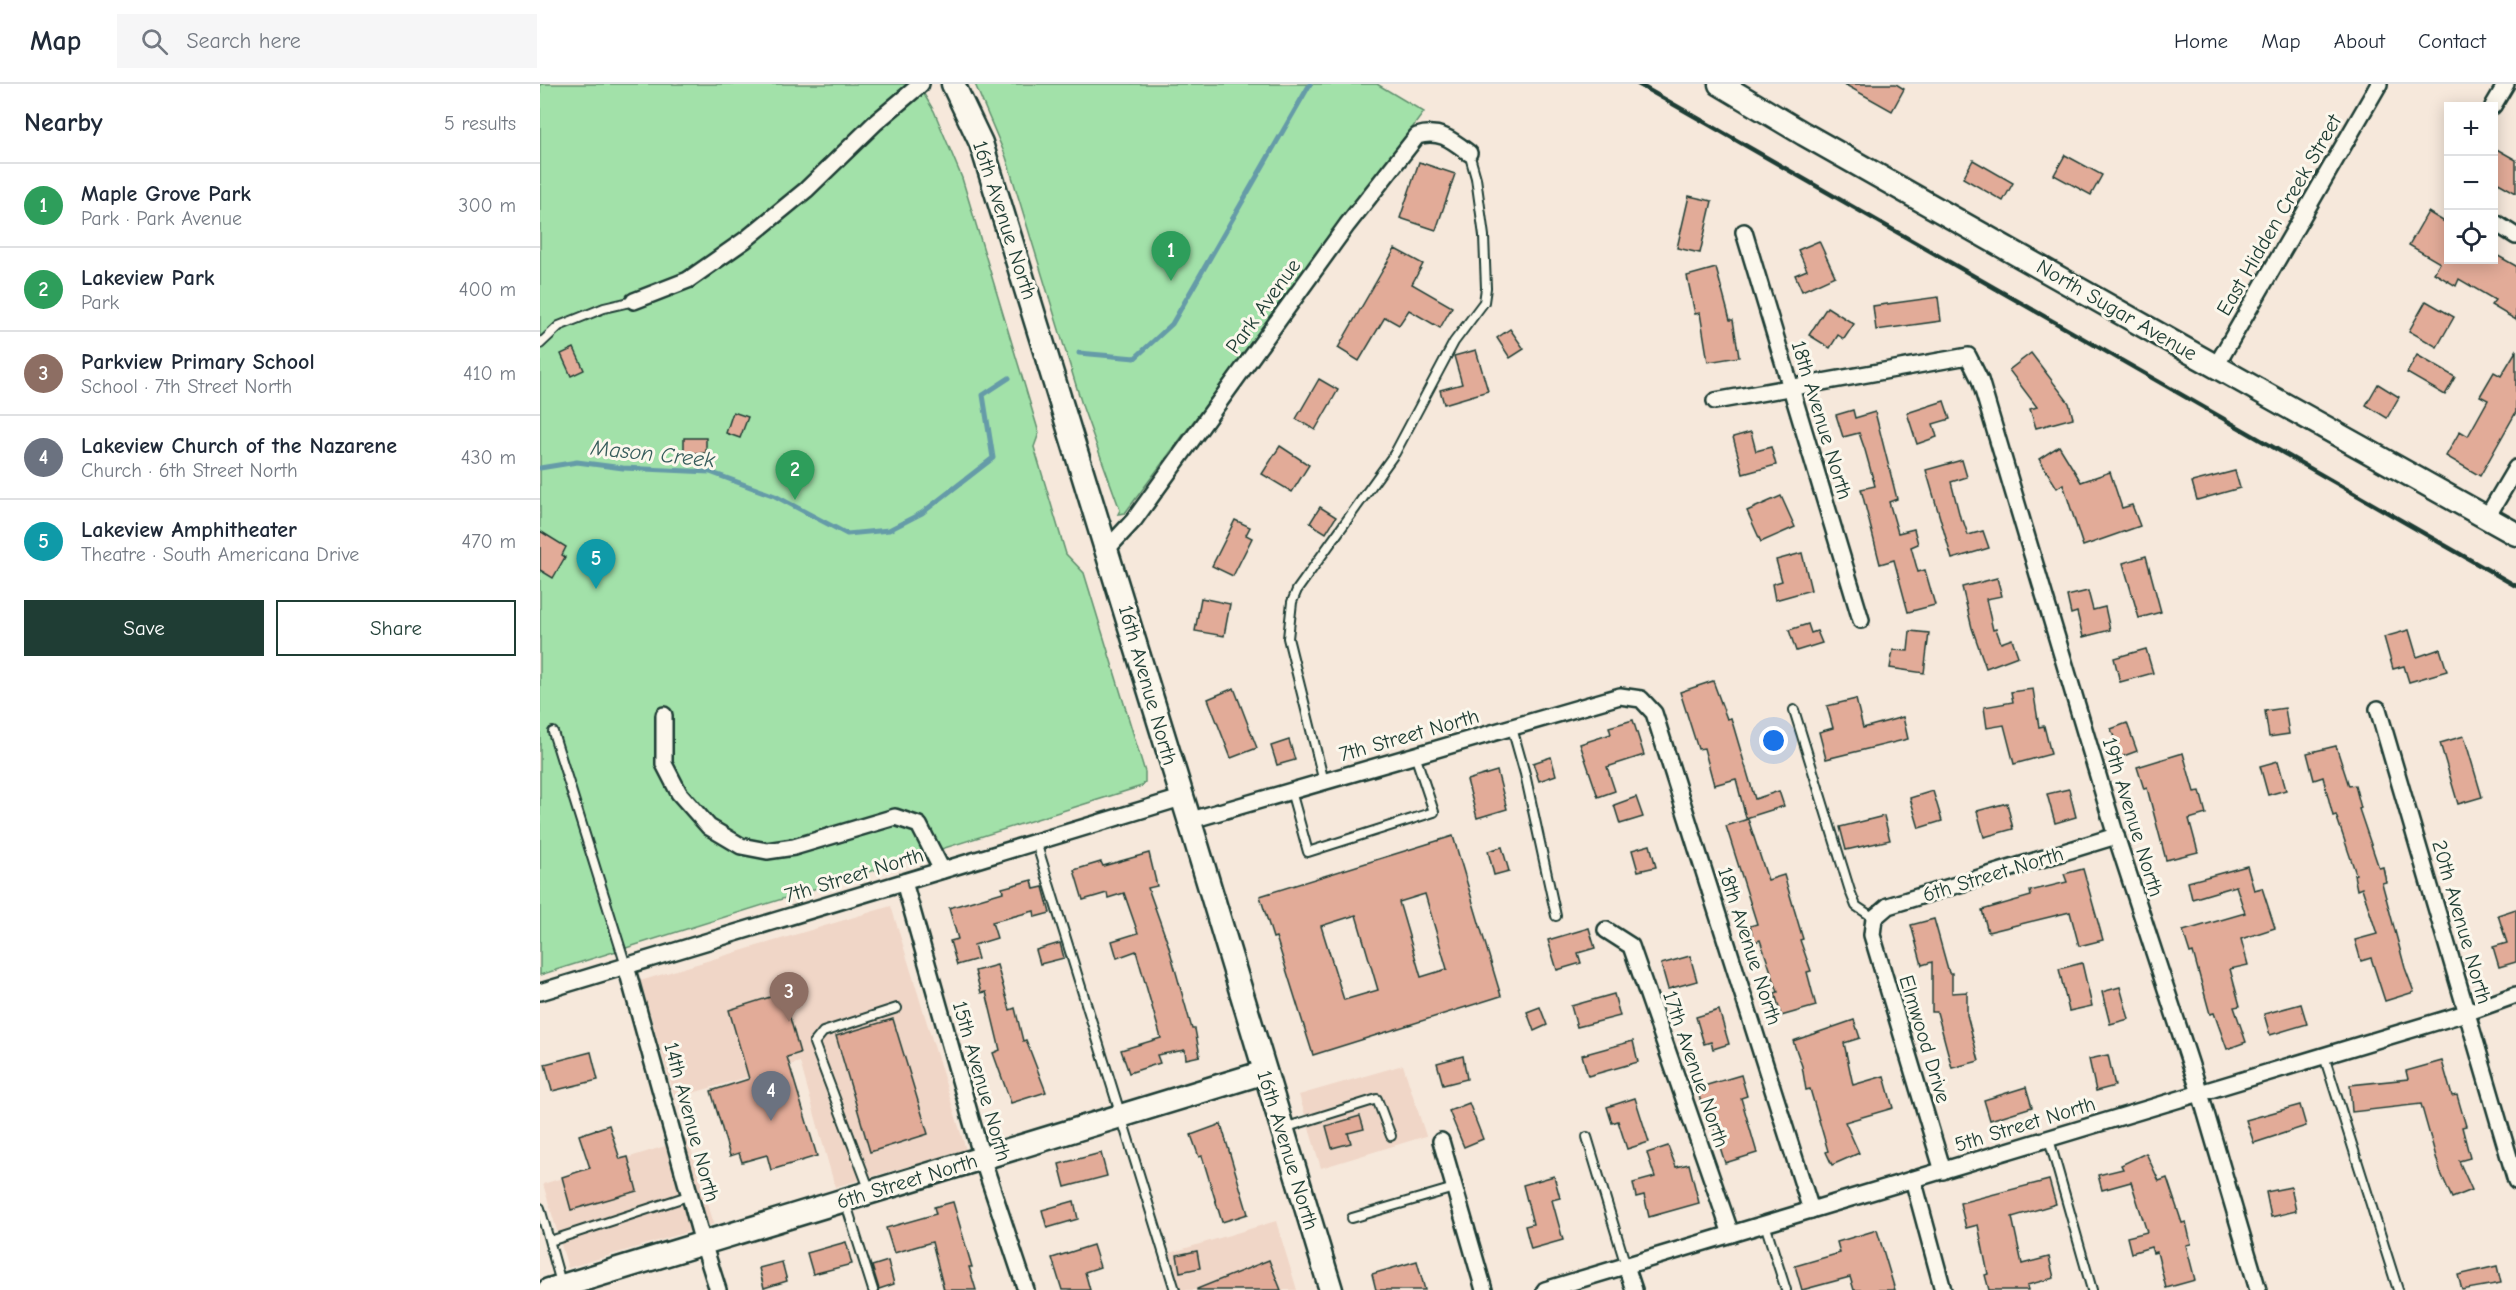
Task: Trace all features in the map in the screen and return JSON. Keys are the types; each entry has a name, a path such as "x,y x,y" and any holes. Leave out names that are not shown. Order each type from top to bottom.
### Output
{"street":[{"path":"634,301 688,280 745,240 806,190 875,123 921,84"},
{"name":"16th Avenue North","path":"953,84 981,143 1108,548 1181,798 1331,1290"},
{"name":"North Sugar Avenue","path":"1720,84 1814,140 2516,534"},
{"name":"East Hidden Creek Street","path":"2216,366 2379,84"},
{"path":"2495,102 2506,84"},
{"name":"Park Avenue","path":"1108,548 1134,520 1347,225 1417,136 1430,132 1449,137 1469,153"},
{"path":"2498,225 2516,236"},
{"name":"18th Avenue North","path":"1744,232 1861,620"},
{"name":"19th Avenue North","path":"1791,388 1968,356 1980,380 2116,836 2200,1093 2258,1290"},
{"path":"1715,401 1791,388"},
{"path":"2487,517 2516,468"},
{"name":"7th Street North","path":"1188,821 1620,696 1641,699"},
{"name":"18th Avenue North","path":"1641,699 1654,713 1811,1210"},
{"name":"20th Avenue North","path":"2378,709 2516,1181"},
{"path":"664,715 664,764 679,793 709,827 741,846 767,851 794,847 895,817 919,825 942,870"},
{"name":"7th Street North","path":"540,992 1181,798"},
{"name":"6th Street North","path":"1874,918 1888,906 2116,836"},
{"name":"15th Avenue North","path":"904,882 982,1158 1026,1290"},
{"name":"Elmwood Drive","path":"1874,918 1872,935 1943,1171"},
{"name":"17th Avenue North","path":"1606,930 1631,946 1731,1234"},
{"name":"14th Avenue North","path":"626,966 718,1290"},
{"name":"5th Street North","path":"1545,1290 2466,1013 2516,995"},
{"name":"6th Street North","path":"558,1289 1265,1072"},
{"path":"1441,1141 1484,1290"},
{"path":"1913,1179 1943,1290"},
{"path":"1626,1266 1634,1290"}],"lane":[{"path":"1324,782 1288,638 1292,602 1297,590 1395,453 1454,342 1478,314 1484,302 1486,288 1484,236 1476,178 1469,153"},
{"path":"540,344 559,326 604,308 634,301"},
{"path":"1794,710 1850,891 1856,906 1874,918"},
{"path":"1512,728 1526,774 1556,916"},
{"path":"553,732 626,966"},
{"path":"1291,791 1308,852 1434,813 1414,755"},
{"path":"1036,842 1176,1290"},
{"path":"870,1192 814,1043 823,1032 897,1008"},
{"path":"2324,1056 2398,1290"},
{"path":"1282,1128 1377,1099 1391,1136"},
{"path":"1587,1137 1626,1266"},
{"path":"2049,1139 2092,1290"},
{"path":"1352,1218 1454,1188"},
{"path":"550,1241 691,1195"},
{"path":"845,1200 873,1290"},
{"path":"540,1208 550,1241 558,1289"},
{"path":"1765,1224 1786,1290"}],"shaded area":[{"path":"891,906 966,1150 835,1187 800,1062 675,1098 640,981"},
{"path":"1403,1065 1426,1136 1321,1168 1299,1095"},
{"path":"688,1139 714,1224 568,1268 543,1184"},
{"path":"1276,1221 1297,1290 1181,1290 1170,1253"}],"green space":[{"path":"540,84 918,84 934,111 962,178 1039,433 1034,447 1066,554 1084,573 1145,772 1145,782 1142,786 540,975"},
{"path":"975,84 1377,84 1424,112 1125,513 1118,514 1120,510 1083,408 1006,157"}],"building":[{"path":"1844,84 1896,84 1904,89 1892,111"},
{"path":"2498,150 2516,160 2516,193 2498,183"},
{"path":"2065,155 2102,175 2091,195 2054,175"},
{"path":"1973,160 2013,183 2003,201 1963,178"},
{"path":"1419,162 1455,174 1436,230 1400,218"},
{"path":"1689,196 1712,201 1700,253 1677,248"},
{"path":"2428,212 2444,222 2444,264 2498,264 2498,256 2516,266 2516,320 2491,305 2495,300 2459,279 2456,286 2434,273 2440,263 2409,245"},
{"path":"1819,241 1835,276 1802,291 1795,275 1807,270 1798,250"},
{"path":"1395,249 1423,264 1412,284 1452,307 1440,328 1409,310 1399,325 1385,317 1359,361 1338,348"},
{"path":"1716,268 1730,320 1733,320 1739,357 1708,362 1700,313 1695,314 1687,276"},
{"path":"1938,297 1941,321 1876,330 1873,306"},
{"path":"2426,301 2454,317 2437,347 2409,331"},
{"path":"1827,307 1854,324 1844,339 1838,335 1830,348 1809,335"},
{"path":"1510,329 1524,349 1510,358 1497,338"},
{"path":"574,348 584,370 571,376 561,354"},
{"path":"1476,350 1488,391 1444,404 1440,390 1462,384 1454,356"},
{"path":"2516,351 2516,412 2480,476 2446,456 2460,431 2468,436 2488,400 2480,396 2494,372 2501,376"},
{"path":"2031,353 2069,403 2073,418 2036,428 2030,409 2037,407 2009,370"},
{"path":"2417,355 2455,377 2445,395 2407,373"},
{"path":"1319,379 1338,390 1315,430 1296,419"},
{"path":"2378,384 2399,397 2387,418 2366,405"},
{"path":"1944,401 1950,419 1933,424 1937,437 1917,444 1907,413"},
{"path":"1853,410 1855,418 1875,412 1897,499 1889,502 1898,533 1914,529 1918,544 1911,547 1918,572 1925,570 1935,605 1908,612 1894,560 1880,564 1861,489 1875,486 1865,450 1859,433 1843,437 1836,415"},
{"path":"733,412 748,417 740,438 726,433"},
{"path":"1751,432 1756,451 1771,447 1776,465 1743,474 1733,437"},
{"path":"684,438 706,438 706,453 684,453"},
{"path":"1280,446 1309,465 1292,492 1262,474"},
{"path":"2059,446 2081,482 2110,472 2122,508 2132,505 2140,526 2083,546 2063,484 2057,488 2039,459"},
{"path":"1962,460 1967,477 1951,482 1961,521 1963,520 1968,535 1983,531 1989,548 1952,559 1926,470"},
{"path":"2235,471 2240,488 2197,500 2192,482"},
{"path":"1781,496 1795,527 1761,542 1747,511"},
{"path":"1320,507 1336,517 1326,533 1310,523"},
{"path":"1235,520 1250,527 1246,535 1252,538 1233,576 1212,566"},
{"path":"540,531 566,547 562,555 565,557 553,578 540,570"},
{"path":"1802,553 1811,590 1775,600 1772,584 1782,581 1776,560"},
{"path":"2146,556 2161,612 2139,618 2123,563"},
{"path":"1997,578 2002,596 1986,599 1993,630 1996,629 2001,643 2012,639 2018,656 1986,668 1972,628 1962,587"},
{"path":"2088,591 2093,610 2105,607 2110,630 2083,637 2077,612 2071,614 2067,596"},
{"path":"1201,598 1230,604 1224,636 1195,631"},
{"path":"1808,624 1811,633 1817,631 1822,643 1796,651 1789,630"},
{"path":"2409,630 2417,657 2440,649 2447,671 2409,682 2404,666 2393,669 2384,637"},
{"path":"1910,631 1929,633 1924,673 1890,668 1893,650 1908,651"},
{"path":"2146,649 2153,673 2120,682 2114,658"},
{"path":"1713,681 1727,719 1731,718 1755,799 1779,791 1784,806 1746,818 1736,779 1714,785 1704,748 1698,749 1680,692"},
{"path":"1234,688 1257,748 1231,758 1208,699"},
{"path":"2033,689 2039,727 2044,726 2051,754 2014,764 2004,725 1987,728 1984,707 2013,702 2011,692"},
{"path":"1856,699 1863,728 1903,717 1908,739 1826,759 1819,732 1833,728 1827,706"},
{"path":"2285,708 2289,734 2269,737 2265,711"},
{"path":"1633,720 1644,755 1607,767 1615,791 1598,797 1580,744 1611,734 1609,727"},
{"path":"2127,723 2137,751 2121,757 2111,729"},
{"path":"2464,736 2482,797 2458,804 2440,743"},
{"path":"1289,740 1295,760 1277,765 1271,746"},
{"path":"2336,746 2349,786 2355,785 2361,808 2359,809 2379,868 2383,867 2386,882 2382,883 2405,968 2414,992 2385,1001 2371,958 2361,961 2355,940 2377,934 2362,888 2357,890 2354,875 2356,874 2336,815 2333,816 2323,777 2314,780 2307,753"},
{"path":"2183,753 2194,792 2200,791 2206,814 2189,819 2198,852 2166,860 2147,788 2144,789 2137,767"},
{"path":"1551,757 1556,775 1539,781 1533,763"},
{"path":"2278,761 2286,790 2268,795 2260,766"},
{"path":"1497,771 1507,809 1477,818 1467,780"},
{"path":"2069,789 2076,817 2055,823 2047,794"},
{"path":"1933,791 1942,821 1919,828 1910,798"},
{"path":"1636,797 1643,817 1620,824 1614,805"},
{"path":"2007,803 2013,829 1984,837 1977,811"},
{"path":"1884,816 1890,840 1846,850 1840,827"},
{"path":"1748,819 1768,880 1784,875 1803,939 1800,940 1811,971 1807,972 1816,1006 1781,1016 1775,993 1778,992 1760,940 1755,942 1750,926 1757,924 1726,826"},
{"path":"1453,836 1501,996 1313,1055 1276,937 1273,938 1260,896","holes":["1425,894 1447,969 1421,977 1399,902","1356,915 1378,990 1344,1000 1321,926"]},
{"path":"1650,845 1656,867 1638,871 1632,850"},
{"path":"1502,847 1509,871 1494,875 1488,851"},
{"path":"1149,853 1157,886 1148,888 1168,944 1192,1029 1195,1029 1200,1056 1186,1059 1185,1050 1157,1055 1160,1063 1129,1073 1121,1050 1161,1038 1136,951 1117,958 1112,941 1138,933 1124,893 1108,898 1107,893 1083,900 1074,870 1101,862 1103,866"},
{"path":"2247,866 2254,890 2262,888 2275,928 2241,939 2248,965 2230,969 2240,1006 2234,1007 2246,1042 2227,1049 2214,1013 2210,1014 2193,952 2190,953 2183,931 2245,913 2236,886 2192,899 2188,882"},
{"path":"2083,869 2103,940 2079,946 2070,912 1988,932 1982,910 2031,896 2030,891 2067,882 2064,874"},
{"path":"1032,880 1034,889 1043,887 1050,913 1035,917 1034,911 992,922 997,938 974,945 978,959 957,965 950,941 958,939 949,908 1003,892 1002,888"},
{"path":"2516,909 2516,962 2499,967 2493,947 2507,943 2498,915"},
{"path":"1934,919 1949,973 1952,973 1952,993 1967,992 1967,1015 1979,1061 1952,1068 1937,1012 1932,1012 1932,962 1922,965 1911,925"},
{"path":"1589,928 1595,948 1578,953 1581,963 1557,970 1548,940"},
{"path":"1060,943 1064,958 1040,964 1036,950"},
{"path":"1690,956 1697,981 1668,989 1661,964"},
{"path":"2082,963 2092,1006 2069,1011 2059,969"},
{"path":"997,965 1010,1010 1015,1008 1023,1041 1026,1040 1046,1092 1011,1103 993,1053 1000,1050 986,992 981,993 975,971"},
{"path":"2120,987 2129,1019 2110,1024 2102,992"},
{"path":"783,993 800,1053 787,1057 817,1156 771,1170 767,1155 742,1162 739,1153 730,1156 711,1091 749,1079 729,1010"},
{"path":"1614,994 1620,1016 1577,1027 1571,1006"},
{"path":"2301,1004 2307,1024 2270,1035 2264,1014"},
{"path":"1540,1007 1547,1025 1534,1031 1527,1012"},
{"path":"1719,1010 1729,1044 1713,1049 1711,1042 1704,1044 1696,1017"},
{"path":"893,1019 928,1134 870,1152 836,1036"},
{"path":"1854,1020 1860,1038 1844,1043 1853,1085 1884,1076 1893,1108 1845,1122 1859,1153 1832,1165 1826,1152 1828,1151 1810,1089 1806,1090 1802,1066 1793,1041"},
{"path":"1633,1041 1638,1062 1588,1076 1582,1055"},
{"path":"591,1052 598,1080 552,1091 545,1064"},
{"path":"2108,1055 2115,1086 2096,1091 2089,1059"},
{"path":"1463,1056 1467,1079 1443,1085 1437,1063"},
{"path":"2442,1061 2452,1096 2457,1095 2466,1126 2462,1127 2470,1158 2459,1161 2472,1190 2452,1198 2440,1171 2421,1104 2352,1112 2350,1085 2408,1079 2406,1071"},
{"path":"1741,1075 1747,1096 1741,1098 1757,1153 1725,1163 1706,1102 1701,1103 1697,1088"},
{"path":"2026,1087 2032,1107 1990,1120 1984,1100"},
{"path":"1635,1098 1649,1142 1627,1149 1618,1121 1612,1123 1607,1107"},
{"path":"1469,1103 1483,1139 1464,1147 1449,1111"},
{"path":"2300,1105 2306,1126 2254,1143 2246,1120"},
{"path":"1360,1116 1364,1129 1348,1133 1351,1143 1332,1148 1326,1126"},
{"path":"1221,1124 1248,1214 1222,1222 1202,1156 1199,1157 1191,1135"},
{"path":"609,1125 620,1159 628,1157 637,1191 571,1210 562,1177 590,1168 579,1135"},
{"path":"1668,1146 1676,1167 1689,1164 1699,1203 1649,1217 1644,1195 1636,1197 1633,1183 1655,1177 1647,1153"},
{"path":"1101,1153 1107,1176 1065,1187 1059,1164"},
{"path":"2146,1153 2159,1181 2167,1178 2182,1223 2186,1222 2191,1244 2186,1245 2195,1280 2166,1288 2157,1252 2153,1253 2151,1247 2131,1253 2127,1237 2147,1232 2131,1182 2102,1190 2098,1175 2123,1169 2121,1165"},
{"path":"1554,1176 1560,1198 1552,1200 1563,1240 1531,1249 1525,1226 1533,1224 1523,1185"},
{"path":"2049,1180 2056,1204 2012,1217 2022,1264 2049,1257 2054,1278 2027,1285 2028,1290 1989,1290 1978,1225 1966,1228 1960,1203"},
{"path":"2291,1187 2296,1211 2271,1217 2266,1192"},
{"path":"1074,1201 1078,1219 1047,1228 1042,1210"},
{"path":"953,1202 972,1267 969,1267 976,1290 944,1290 932,1242 894,1253 886,1228 936,1214 934,1207"},
{"path":"1877,1230 1895,1290 1854,1290 1850,1277 1802,1290 1795,1266 1840,1253 1837,1242"},
{"path":"846,1242 852,1264 813,1274 807,1253"},
{"path":"1093,1245 1100,1267 1085,1272 1090,1290 1062,1290 1052,1258"},
{"path":"1197,1251 1200,1268 1180,1272 1177,1255"},
{"path":"1269,1260 1281,1290 1197,1290 1197,1289"},
{"path":"888,1261 894,1284 879,1289 872,1266"},
{"path":"1417,1261 1425,1290 1376,1290 1372,1274"},
{"path":"782,1262 787,1281 764,1288 759,1268"},
{"path":"2497,1266 2501,1283 2462,1290 2458,1275"}],"waterway":[{"name":"Mason Creek","path":"1079,353 1135,358 1172,324 1310,84"},
{"name":"Mason Creek","path":"540,468 577,462 623,468 710,472 775,496 847,534 889,530 922,513 993,458 983,395 1009,378"}],"railway":[{"path":"1638,84 2516,586"}],"place":[{"name":"Maple Grove Park","path":"1171,281"},
{"name":"Lakeview Park","path":"795,500"},
{"name":"Lakeview Amphitheater","path":"596,589"},
{"name":"Parkview Primary School","path":"789,1022"},
{"name":"Lakeview Church of the Nazarene","path":"771,1121"}]}
